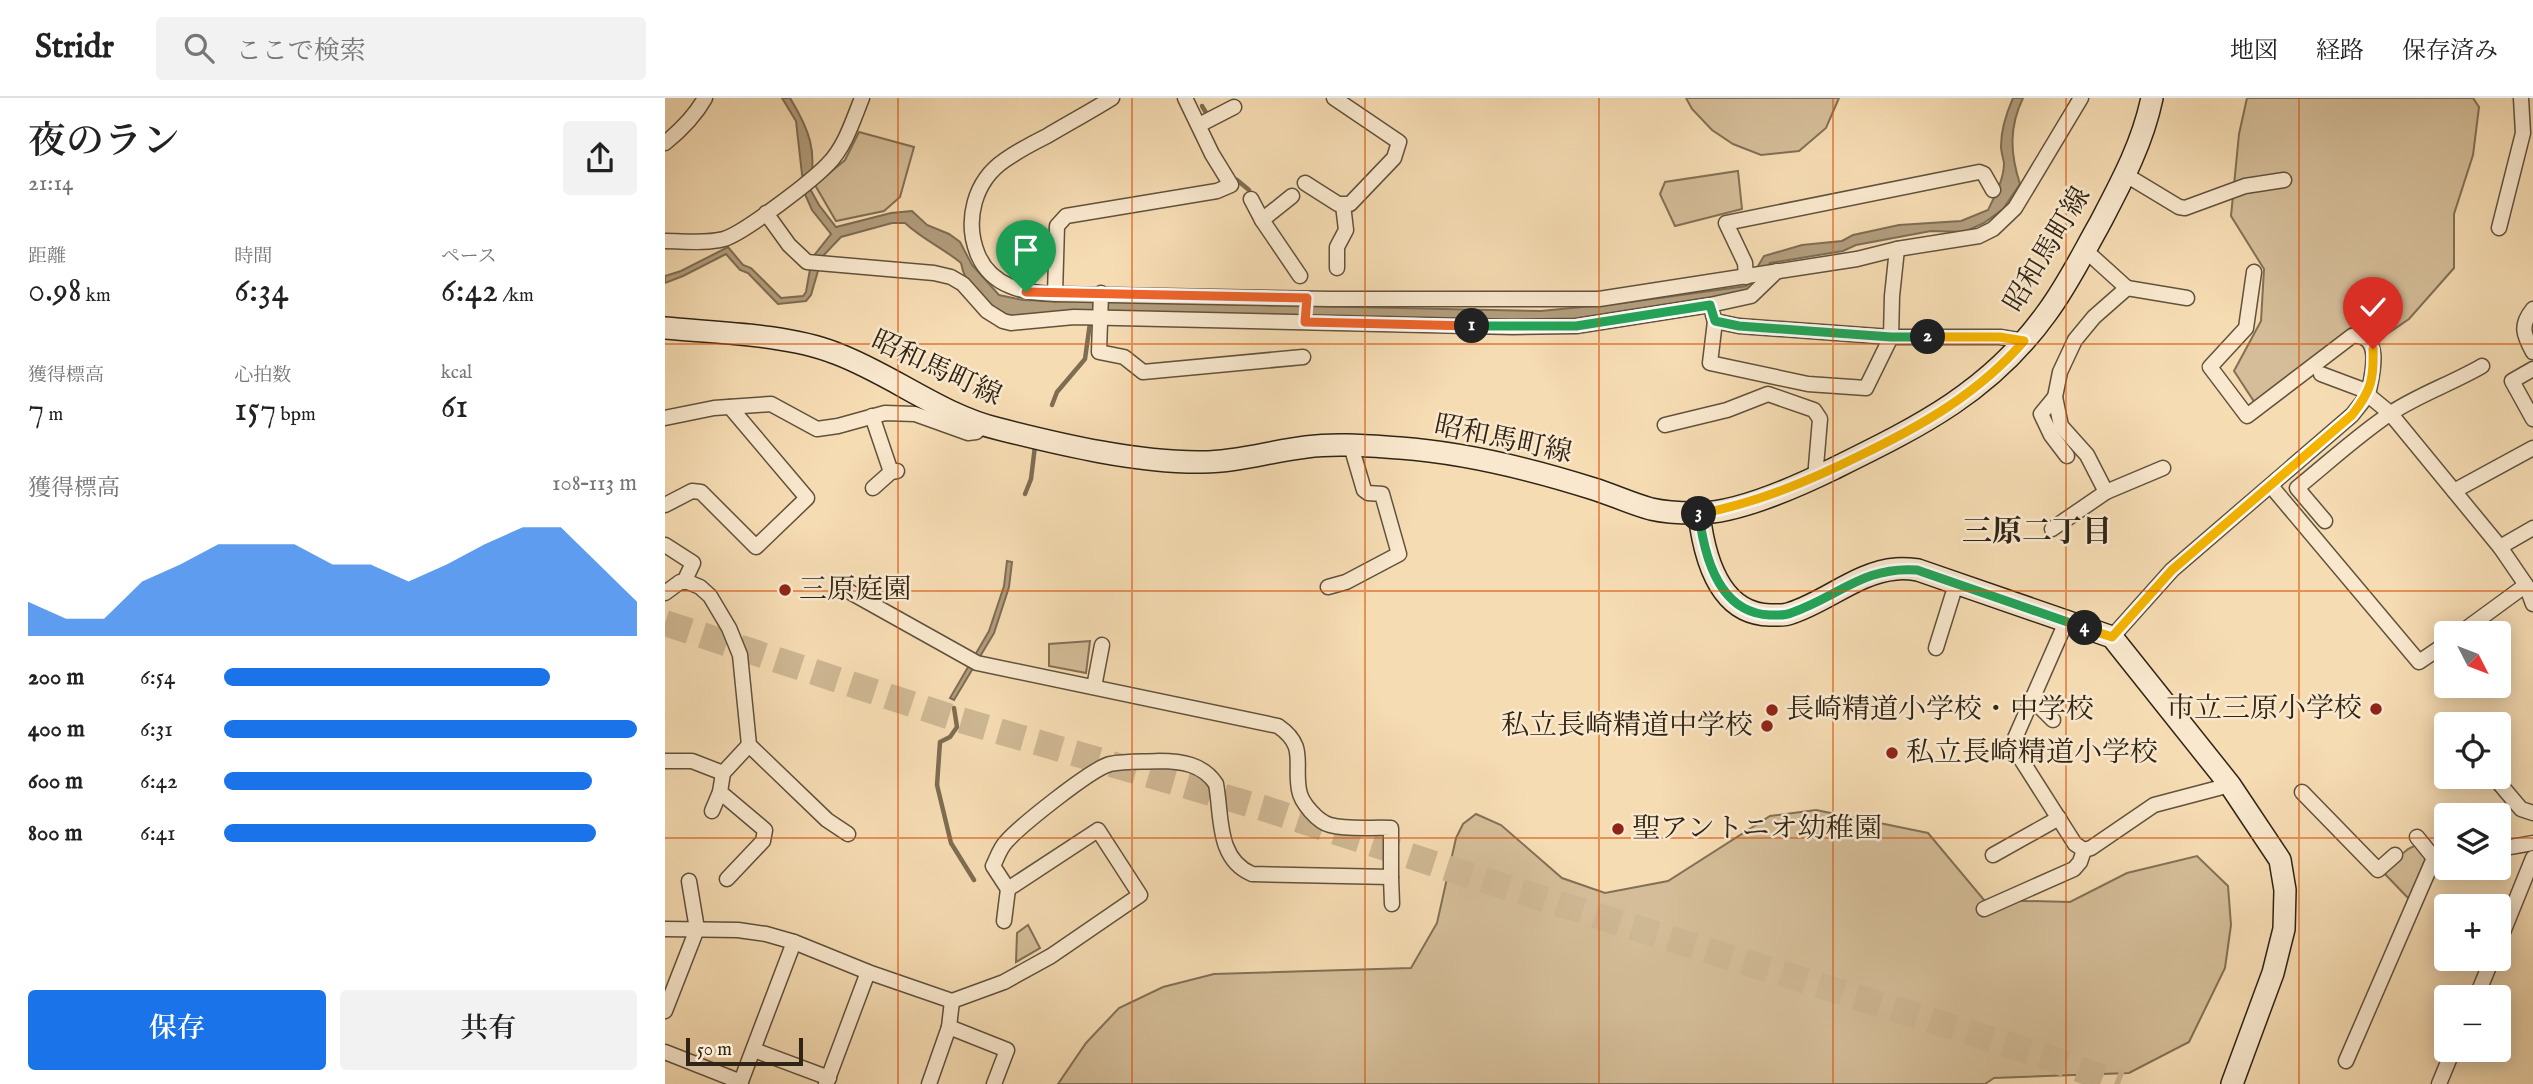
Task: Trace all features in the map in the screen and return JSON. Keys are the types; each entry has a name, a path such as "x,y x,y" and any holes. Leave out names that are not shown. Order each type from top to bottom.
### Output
{"main road":[{"name":"昭和馬町線","path":"665,328 772,338 833,352 941,407 984,425 1119,454 1206,462 1312,446 1439,451 1494,461 1593,488 1651,509 1699,514 1730,509 1815,478 1894,439 1950,407 1990,377 2046,314 2085,250 2126,175 2142,138 2152,98"},
{"path":"1699,514 1703,544 1712,573 1731,598 1745,609 1759,615 1792,613 1861,580 1896,569 1917,570 2112,637 2230,785 2280,860 2285,890 2284,929 2273,973 2232,1084"}],"street":[{"path":"665,143 699,110 705,98"},
{"path":"665,241 702,242 725,239 746,228 828,164 841,146 862,98"},
{"path":"1112,98 1004,160 981,186 971,215 974,244 989,272 1015,289 1055,293 1307,298 1599,299 1857,259 1897,249 1979,236 2001,223 2015,208 2081,98"},
{"path":"1055,293 1057,226 1066,216 1217,191 1231,185 1212,154 1185,98"},
{"path":"1305,183 1338,204 1350,204 1394,158 1399,142 1334,98"},
{"path":"2499,228 2523,133 2521,98"},
{"path":"1199,125 1234,107"},
{"path":"1747,277 1745,263 1726,223 1979,172 1984,174 1993,190"},
{"path":"2126,175 2185,208 2245,186 2284,180"},
{"path":"1262,220 1292,197"},
{"path":"1251,199 1300,276"},
{"path":"1337,268 1336,247 1346,230 1343,205"},
{"path":"766,213 789,245 807,262 934,273 951,277 963,284 995,318 1011,323 1098,318 1576,326 1751,296 1772,272"},
{"path":"1710,305 1715,321 1710,363 1808,384 1867,388 1891,337 1897,249"},
{"path":"2085,250 2127,288 2187,298"},
{"path":"2112,637 2172,570 2352,415 2368,395 2374,365 2373,349 2366,338 2355,335 2248,416 2210,367 2246,328 2254,272"},
{"path":"2106,492 2087,455 2061,426 2055,397 2060,372 2075,340 2094,317 2127,288"},
{"path":"1101,293 1098,318 1099,352 1124,357 1143,372 1303,357"},
{"path":"1305,322 1307,298"},
{"path":"2533,309 2525,320 2523,330 2533,352"},
{"path":"1715,321 1739,326 1891,337 2000,337 2024,341"},
{"path":"2325,521 2297,488 2390,414 2425,393 2456,381 2483,366"},
{"path":"2533,369 2512,381 2533,419"},
{"path":"2321,374 2361,389 2390,414 2500,547 2526,585 2533,604"},
{"path":"1665,425 1727,410 1768,394 1814,410 1820,419 1815,478"},
{"path":"2055,397 2041,414 2051,435 2067,456"},
{"path":"665,418 730,407 771,404 817,429 885,413 915,414 968,433 976,432 984,425"},
{"path":"665,505 692,492 701,492 756,547 807,498 730,407"},
{"path":"871,416 895,471 873,488"},
{"path":"1328,587 1346,582 1399,554 1382,494 1364,490 1351,446"},
{"path":"2454,491 2533,448"},
{"path":"2052,529 2106,492 2163,468"},
{"path":"2271,486 2419,662 2434,652"},
{"path":"2500,547 2533,528"},
{"path":"665,545 693,563 684,582 665,593"},
{"path":"684,582 700,587 710,596 729,628 740,654 750,745 827,820 848,834"},
{"path":"1935,648 1957,584"},
{"path":"2477,621 2526,585"},
{"path":"841,587 977,663 1278,726 1294,741 1299,762 1299,792 1314,816 1329,825 1391,828 1392,904"},
{"path":"2066,622 2012,745 2075,844 2084,850"},
{"path":"1094,687 1102,645"},
{"path":"2031,701 2053,720"},
{"path":"712,811 720,792 723,773 750,745"},
{"path":"665,761 692,761 723,773"},
{"path":"1004,921 1008,889 993,866 1004,844 1027,821 1109,764 1190,764 1212,778 1216,784 1227,851 1245,872 1391,877"},
{"path":"1984,909 2074,869 2084,850 2154,805 2230,785"},
{"path":"2504,789 2521,809 2533,813"},
{"path":"720,792 765,830 763,841 727,879"},
{"path":"2302,792 2378,870 2396,855"},
{"path":"1993,855 2059,818"},
{"path":"665,929 738,930 767,934 952,1001 1005,982 1051,956 1140,895 1098,830 1008,889"},
{"path":"2417,837 2434,852"},
{"path":"2511,847 2533,844"},
{"path":"2511,912 2533,858"},
{"path":"2346,1061 2434,870"},
{"path":"665,1011 697,929 689,881"},
{"path":"665,1052 740,1083 794,942"},
{"path":"754,1050 827,1081 867,972"},
{"path":"929,1084 949,1027 952,1001"},
{"path":"949,1027 1007,1050 994,1084"},
{"path":"2439,1084 2448,1062"}],"shaded area":[{"path":"782,98 790,98 807,131 813,163 809,187 836,227 891,213 912,211 927,225 960,242 972,265 999,295 1023,300 1541,311 1746,286 1764,256 1802,245 1842,241 1853,235 1899,225 1961,221 1988,210 2002,175 2004,163 2001,140 2006,116 2013,98 2023,98 2013,130 2014,162 2020,184 2003,209 1984,223 1964,232 1931,231 1856,245 1843,251 1770,263 1753,291 1623,314 1541,323 1004,317 989,307 977,294 961,263 905,223 892,223 841,237 822,257 811,295 806,301 778,304 726,254 665,283 665,276 681,271 728,247 743,265 751,268 781,298 803,296 806,292 812,258 831,234 812,210 804,192 796,121"},
{"path":"1686,98 1839,98 1826,128 1799,151 1761,155 1733,144 1712,130 1692,109"},
{"path":"2247,98 2473,98 2479,107 2473,155 2454,214 2454,268 2409,319 2381,338 2353,326 2255,403 2234,371 2261,321 2264,269 2231,216 2239,134"},
{"path":"859,132 914,147 900,197 884,211 836,221 815,185 845,160"},
{"path":"1738,171 1742,209 1675,226 1660,194 1665,182"},
{"path":"1007,561 1012,562 1009,587 994,633 954,700 950,698 989,631 1004,586"},
{"path":"1090,641 1086,673 1049,666 1049,644"},
{"path":"1816,810 1928,833 1984,900 2070,902 2127,873 2197,856 2228,886 2231,925 2225,968 2189,1042 2129,1073 1994,1078 1985,1084 1058,1084 1086,1043 1119,1008 1163,987 1214,974 1411,968 1437,923 1456,838 1463,824 1476,814 1501,825 1562,878 1605,893 1668,881 1770,816"},
{"path":"2418,844 2430,858 2410,900 2382,871"},
{"path":"1028,925 1040,948 1016,962 1017,933"}],"waterway":[{"path":"1202,106 1208,116"},
{"path":"1237,180 1249,190"},
{"path":"1052,405 1057,392 1085,359 1090,323"},
{"path":"1025,494 1031,479 1035,446"},
{"path":"954,708 957,727 950,737 940,742 937,785 951,843 974,880"}],"tunnel":[{"path":"665,623 957,719 1266,809 2038,1054 2120,1084"}],"place":[{"name":"三原庭園","path":"785,590"},
{"name":"市立三原小学校","path":"2376,709"},
{"name":"長崎精道小学校・中学校","path":"1772,710"},
{"name":"私立長崎精道中学校","path":"1767,726"},
{"name":"私立長崎精道小学校","path":"1892,753"},
{"name":"聖アントニオ幼稚園","path":"1618,829"}],"district":[{"name":"三原二丁目","path":"2037,533"}],"route":[{"path":"1026,292 1307,298 1305,322 1513,327 1576,326 1710,305 1715,321 1739,326 1891,337 2000,337 2024,341 1975,390 1894,439 1815,478 1772,495 1730,509 1699,514 1703,544 1712,573 1723,589 1745,609 1759,615 1792,613 1879,573 1896,569 1917,570 2112,637 2172,570 2352,415 2368,395 2374,365 2373,349"}]}
